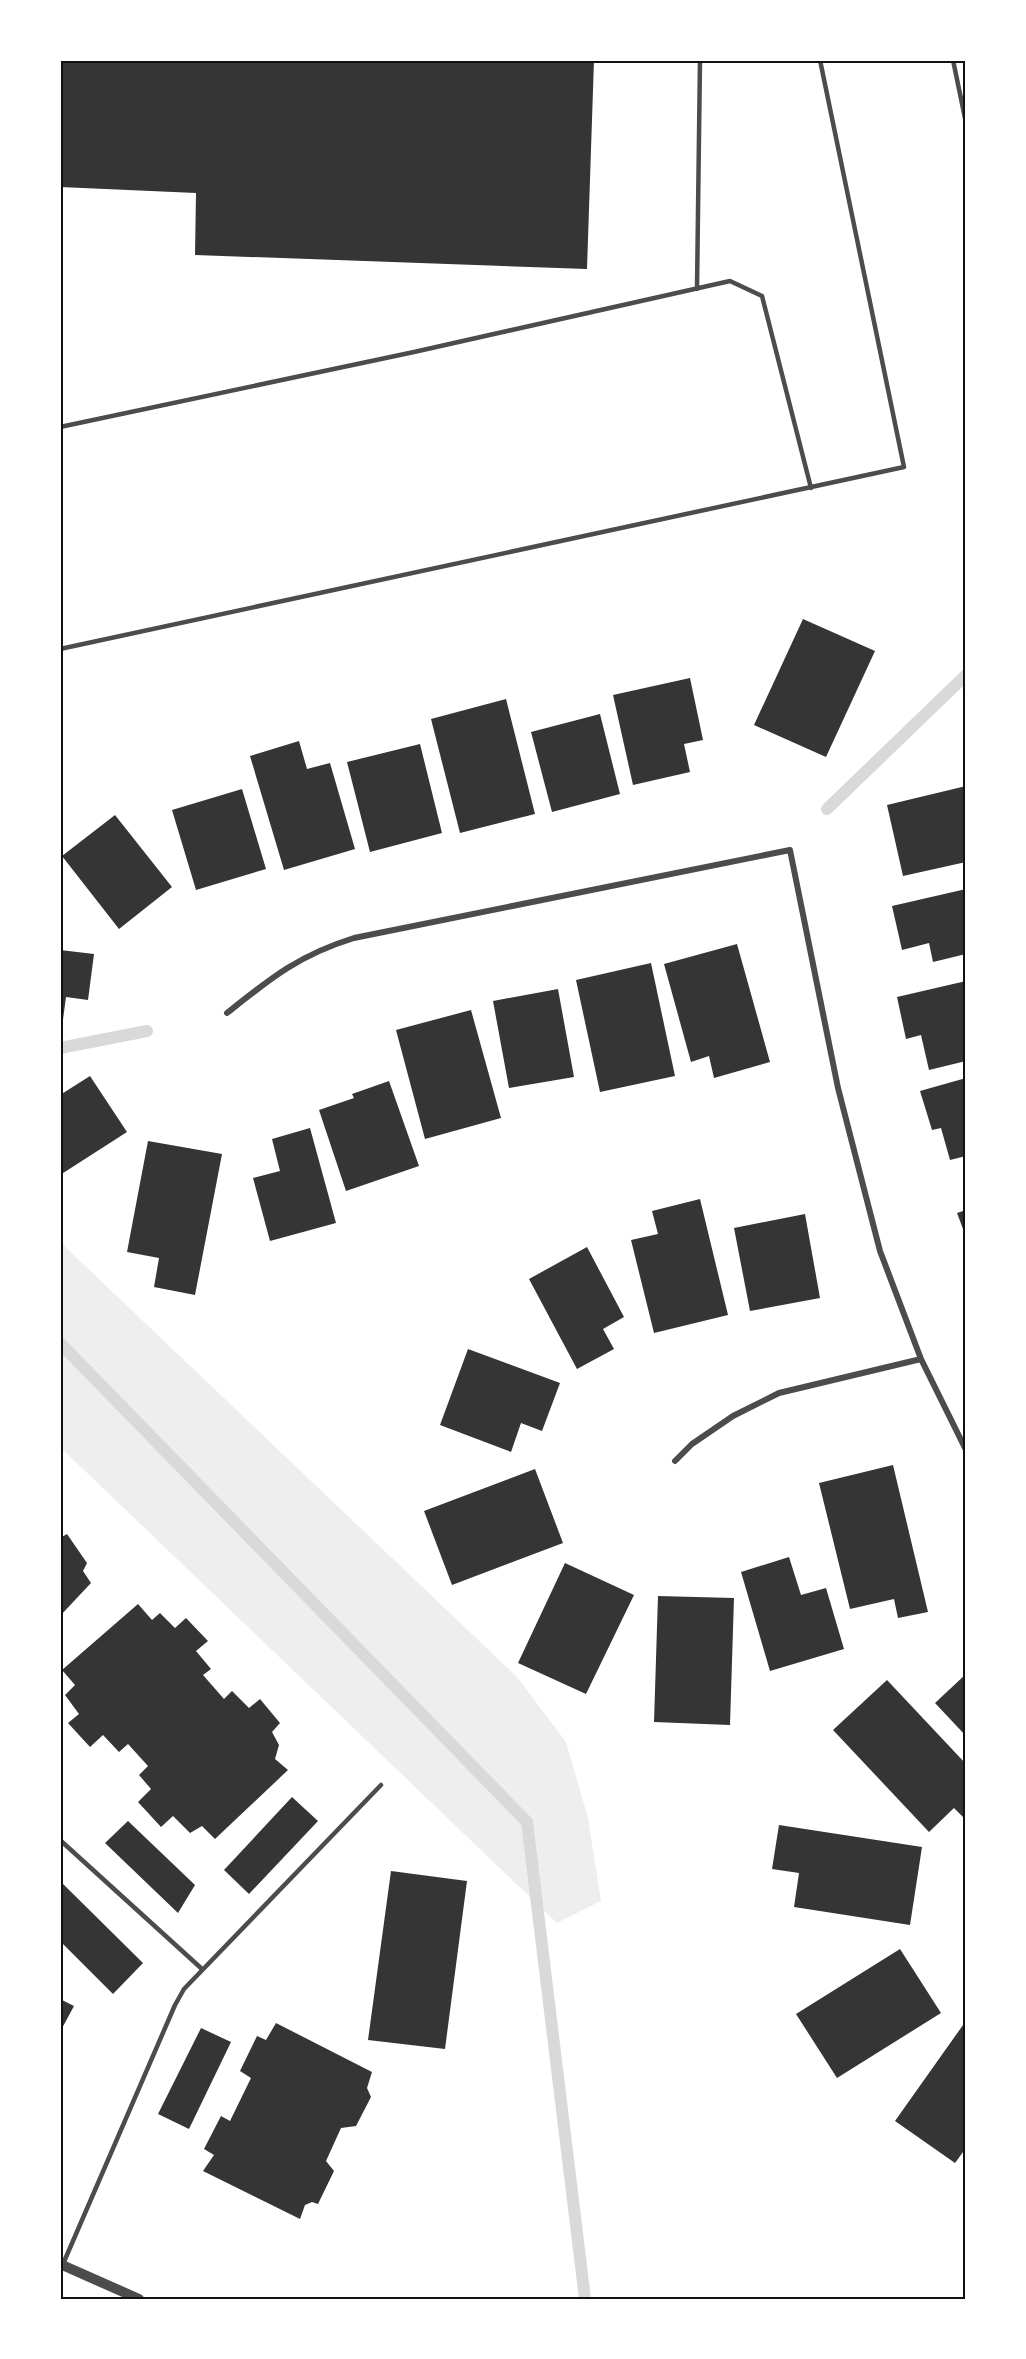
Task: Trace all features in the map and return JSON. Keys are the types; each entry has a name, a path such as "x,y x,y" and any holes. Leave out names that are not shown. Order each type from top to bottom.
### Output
{"street":[{"path":"227,1012 295,962 322,948 354,938 790,850 838,1088 880,1251 921,1359 966,1450"},
{"path":"675,1461 692,1444 733,1416 779,1393 921,1359"},
{"path":"61,2267 139,2299"}],"lane":[{"path":"697,289 700,60"},
{"path":"60,649 904,467 820,60"},
{"path":"953,60 966,123"},
{"path":"60,427 414,352 730,281 762,296 812,488"},
{"path":"61,2267 184,1989 381,1785"},
{"path":"60,1840 201,1970"}],"shaded area":[{"path":"60,1242 517,1677 566,1742 588,1818 601,1901 557,1923 60,1447"}],"building":[{"path":"60,60 594,60 587,269 195,255 196,193 60,187"},
{"path":"803,619 875,651 826,757 754,725"},
{"path":"690,678 703,740 684,744 690,772 633,785 613,695"},
{"path":"506,699 535,814 460,833 431,719"},
{"path":"600,714 620,794 552,812 531,732"},
{"path":"299,741 307,769 330,763 355,849 284,870 250,756"},
{"path":"420,744 442,833 370,852 347,762"},
{"path":"966,786 966,862 903,876 887,805"},
{"path":"242,789 266,869 196,890 172,810"},
{"path":"115,815 172,887 119,929 62,856"},
{"path":"966,889 966,954 933,962 929,943 902,950 892,906"},
{"path":"737,944 770,1062 714,1078 709,1056 691,1062 664,964"},
{"path":"60,950 94,954 88,1000 66,997 62,1027 60,1027"},
{"path":"651,963 675,1076 600,1092 576,980"},
{"path":"966,981 966,1061 929,1070 921,1035 906,1039 897,997"},
{"path":"558,989 574,1077 509,1088 493,1001"},
{"path":"471,1010 501,1118 425,1139 396,1030"},
{"path":"90,1076 127,1132 60,1175 60,1095"},
{"path":"966,1078 966,1156 950,1160 941,1128 932,1130 920,1091"},
{"path":"389,1081 419,1166 346,1191 319,1110 354,1098 352,1094"},
{"path":"310,1128 336,1223 270,1241 253,1178 280,1171 272,1139"},
{"path":"148,1141 222,1154 195,1295 154,1287 159,1258 127,1252"},
{"path":"700,1199 728,1315 654,1333 631,1240 658,1234 652,1211"},
{"path":"966,1210 966,1237 957,1213"},
{"path":"805,1214 820,1298 750,1311 734,1228"},
{"path":"587,1247 624,1317 603,1329 614,1349 577,1369 529,1279"},
{"path":"468,1349 560,1383 542,1431 521,1423 511,1452 440,1425"},
{"path":"893,1465 928,1612 898,1618 894,1599 850,1609 819,1483"},
{"path":"535,1469 563,1543 452,1585 424,1511"},
{"path":"67,1534 87,1563 83,1571 91,1583 60,1616 60,1538"},
{"path":"789,1557 801,1595 826,1588 844,1649 770,1671 741,1572"},
{"path":"565,1563 634,1595 586,1694 518,1663"},
{"path":"658,1596 734,1598 730,1725 654,1722"},
{"path":"138,1604 152,1620 160,1613 175,1628 186,1618 208,1641 196,1651 211,1669 203,1675 224,1699 232,1691 249,1708 260,1699 280,1723 272,1732 279,1745 275,1759 288,1770 215,1839 202,1826 190,1833 173,1816 161,1827 138,1802 151,1789 139,1775 148,1766 128,1744 119,1752 103,1735 90,1747 68,1723 79,1714 65,1695 75,1685 62,1670"},
{"path":"966,1674 966,1736 935,1703"},
{"path":"887,1680 966,1764 966,1820 954,1808 929,1832 833,1730"},
{"path":"292,1797 318,1821 249,1894 224,1870"},
{"path":"128,1821 195,1885 178,1913 105,1843"},
{"path":"779,1825 922,1847 910,1925 794,1907 799,1873 772,1869"},
{"path":"391,1871 467,1881 445,2049 368,2040"},
{"path":"61,1882 143,1963 113,1994 60,1941"},
{"path":"900,1949 941,2013 837,2078 796,2014"},
{"path":"60,1999 74,2006 60,2032"},
{"path":"276,2023 372,2072 367,2088 371,2097 356,2126 341,2128 326,2161 334,2171 318,2204 312,2202 305,2205 300,2219 203,2171 214,2155 204,2149 221,2116 230,2121 251,2078 240,2071 257,2036 266,2040"},
{"path":"963,2025 966,2027 966,2148 955,2163 895,2121"},
{"path":"201,2028 231,2042 189,2129 158,2114"}],"waterway":[{"path":"827,809 966,675"},
{"path":"60,1048 147,1031"},
{"path":"60,1343 527,1822 585,2299"}]}
